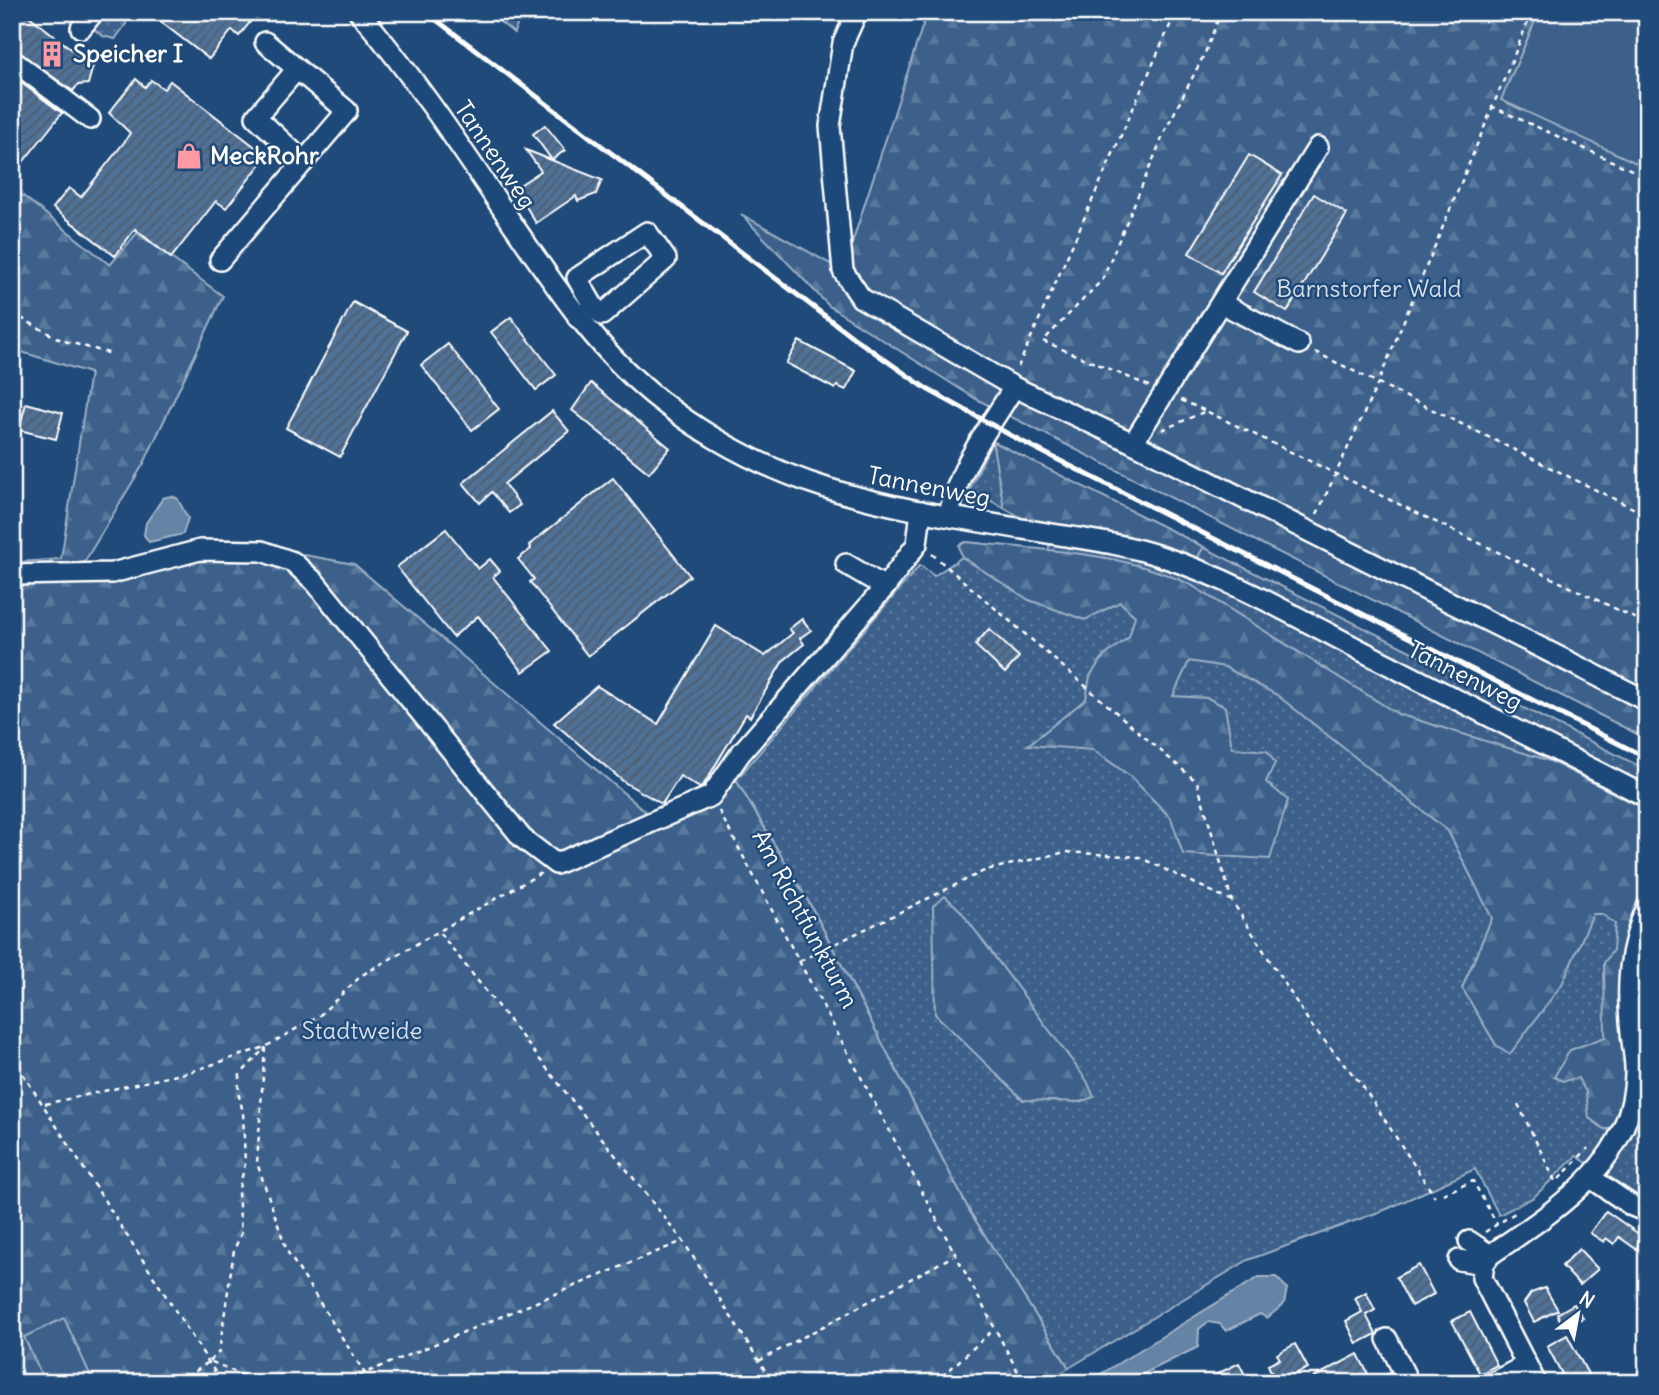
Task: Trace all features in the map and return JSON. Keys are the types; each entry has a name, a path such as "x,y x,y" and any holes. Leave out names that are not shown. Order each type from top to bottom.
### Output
{"street":[{"path":"81,28 94,12"},
{"name":"Tannenweg","path":"359,12 432,106 578,318 605,350 661,401 729,447 760,465 820,487 921,511 1133,548 1192,567 1647,797"},
{"path":"856,12 843,43 830,126 843,271 861,298 1014,387 1133,443 1482,621 1647,701"},
{"path":"220,260 347,111 265,42"},
{"path":"12,60 90,119"},
{"path":"298,69 256,117 304,162"},
{"path":"1133,443 1318,147"},
{"path":"647,232 666,259 602,316 594,307 577,278 647,232"},
{"path":"1221,303 1299,345"},
{"path":"578,318 594,307"},
{"path":"949,516 953,491 964,469 1014,387"},
{"path":"12,575 112,573 200,550 262,551 293,562 315,582 522,838 556,864 711,796 740,754 885,587 917,544 921,511"},
{"path":"846,564 885,587"},
{"path":"1459,1260 1487,1259 1567,1202 1591,1178 1622,1129 1635,1076 1627,995 1628,965 1635,934 1647,907"},
{"path":"1591,1178 1632,1206 1647,1212"},
{"path":"1469,1241 1487,1259"},
{"path":"1487,1259 1482,1278 1536,1383"},
{"path":"1387,1339 1409,1383"},
{"path":"1492,1383 1526,1365"}],"path":[{"path":"1014,387 1020,360 1176,12"},
{"path":"1043,341 1102,280 1221,12"},
{"path":"1309,531 1378,383 1532,12"},
{"path":"1491,106 1647,177"},
{"path":"12,313 61,340 112,354"},
{"path":"1032,337 1206,411 1647,624"},
{"path":"1299,345 1647,515"},
{"path":"1133,443 1206,411"},
{"path":"917,544 950,567 1197,782 1232,901 1311,1025 1362,1085 1435,1197"},
{"name":"Am Richtfunkturm","path":"711,796 1024,1383"},
{"path":"800,961 986,870 1066,852 1139,857 1232,901"},
{"path":"45,1104 190,1072 265,1047 320,1016 362,975 440,933 556,864"},
{"path":"440,933 683,1241 773,1383"},
{"path":"179,1383 210,1362 219,1352 234,1250 241,1234 238,1192 245,1165 243,1112 238,1092 240,1075 265,1047"},
{"path":"265,1047 257,1163 287,1251 371,1383"},
{"path":"12,1057 45,1104 222,1383"},
{"path":"1518,1104 1556,1182"},
{"path":"1549,1189 1589,1148 1605,1159"},
{"path":"1443,1194 1473,1181 1497,1224"},
{"path":"1469,1241 1525,1208"},
{"path":"341,1383 683,1241"},
{"path":"759,1361 954,1256"},
{"path":"935,1383 994,1329"},
{"path":"210,1362 260,1383"}],"green space":[{"path":"102,12 121,12 125,16 126,24 115,39 103,36 91,27"},
{"path":"488,12 522,12 514,33"},
{"name":"Barnstorfer Wald","path":"927,12 1647,12 1647,739 976,399 829,306 741,214 843,271"},
{"path":"1539,12 1647,12 1647,168 1501,100"},
{"name":"Stadtweide","path":"12,187 110,265 137,233 223,296 144,463 82,566 70,578 200,555 288,552 354,564 652,817 711,796 736,780 811,906 970,1212 1069,1368 1044,1383 12,1383 12,560 20,562 61,559 90,373 12,349"},
{"path":"992,441 1647,770 1647,1201 1576,1156 1534,1197 1499,1215 1475,1169 1387,1209 1248,1260 1069,1368 970,1212 811,906 736,780 920,565 934,576 962,557 959,545 966,542 1048,551 1052,535 970,489"},
{"path":"992,441 1204,547 1191,567 1053,535 1004,508"},
{"path":"966,542 1081,554 1137,565 1164,574 1191,585 1398,714 1550,761 1647,810 1647,1072 1635,1076 1622,1129 1604,1129 1589,1118 1586,1092 1578,1078 1563,1081 1554,1077 1570,1050 1605,1037 1604,963 1613,950 1615,924 1602,914 1593,914 1562,984 1510,1054 1496,1045 1462,988 1492,918 1448,831 1277,695 1225,667 1189,661 1173,696 1208,698 1225,707 1232,748 1267,751 1275,763 1266,782 1288,800 1270,859 1183,854 1171,818 1130,776 1093,750 1028,745 1086,699 1090,676 1103,657 1129,637 1135,616 1120,602 1085,620 1029,600 962,557 959,545"},
{"path":"945,896 960,910 1087,1081 1094,1097 1080,1102 1023,1100 935,1014 933,906"},
{"path":"64,1318 94,1383 45,1383 24,1337"}],"shaded area":[{"path":"163,498 177,498 188,518 183,534 149,542 144,535 146,523"},
{"path":"1259,1277 1276,1277 1287,1288 1284,1304 1267,1318 1260,1314 1226,1331 1220,1324 1208,1322 1199,1329 1198,1347 1125,1383 1095,1383 1096,1377"}],"building":[{"name":"Speicher I","path":"12,12 24,12 93,66 88,84 78,85 73,91 12,48"},
{"path":"148,12 258,12 239,36 232,30 209,59"},
{"path":"12,76 62,113 12,176"},
{"path":"136,79 145,87 151,80 164,89 170,81 267,156 226,208 216,201 171,258 135,229 115,256 53,208 69,188 81,197 125,141 130,133 109,113"},
{"path":"545,125 565,150 552,160 533,134"},
{"path":"526,150 602,180 596,194 578,201 576,196 536,223 515,188 541,171"},
{"path":"1249,155 1282,175 1221,273 1189,253"},
{"path":"1314,194 1347,214 1287,312 1254,292"},
{"path":"353,302 407,331 340,457 286,428"},
{"path":"511,317 556,375 536,390 491,332"},
{"path":"799,341 856,371 846,390 837,386 835,389 786,363"},
{"path":"448,344 499,409 472,430 421,365"},
{"path":"591,383 670,448 649,473 572,410"},
{"path":"26,403 63,413 56,439 19,430"},
{"path":"552,411 569,431 504,484 520,505 509,513 492,492 480,503 463,483"},
{"path":"613,478 690,576 588,656 530,582 534,579 518,559 531,549 529,545"},
{"path":"446,529 478,569 490,559 500,571 493,577 552,651 523,672 478,616 453,637 397,567"},
{"path":"802,619 811,630 800,638 804,644 783,661 750,717 746,714 703,786 700,788 680,776 662,804 624,782 554,723 597,686 658,724 716,626 765,656 793,633 789,629"},
{"path":"989,629 1019,657 1005,673 975,645"},
{"path":"1606,1211 1643,1237 1636,1249 1619,1237 1614,1244 1606,1238 1604,1242 1590,1233"},
{"path":"1579,1249 1598,1269 1580,1285 1562,1266"},
{"path":"1419,1265 1434,1294 1411,1306 1396,1277"},
{"path":"1545,1288 1558,1310 1534,1322 1524,1303 1531,1293"},
{"path":"1366,1292 1375,1310 1366,1315 1376,1334 1357,1344 1346,1321 1362,1312 1355,1298"},
{"path":"1574,1304 1583,1318 1564,1328 1557,1314"},
{"path":"1470,1312 1497,1365 1480,1374 1452,1321"},
{"path":"1567,1335 1593,1383 1548,1383 1562,1374 1547,1346"},
{"path":"1295,1344 1308,1368 1276,1383 1268,1365 1280,1359 1277,1354"},
{"path":"1358,1354 1372,1382 1390,1373 1395,1383 1303,1383"},
{"path":"1239,1363 1249,1383 1199,1383"}],"railway":[{"path":"426,12 854,338 927,389 1021,441 1647,758"}],"place":[{"name":"Speicher I","path":"52,54"},
{"name":"MeckRohr","path":"189,156"}]}
